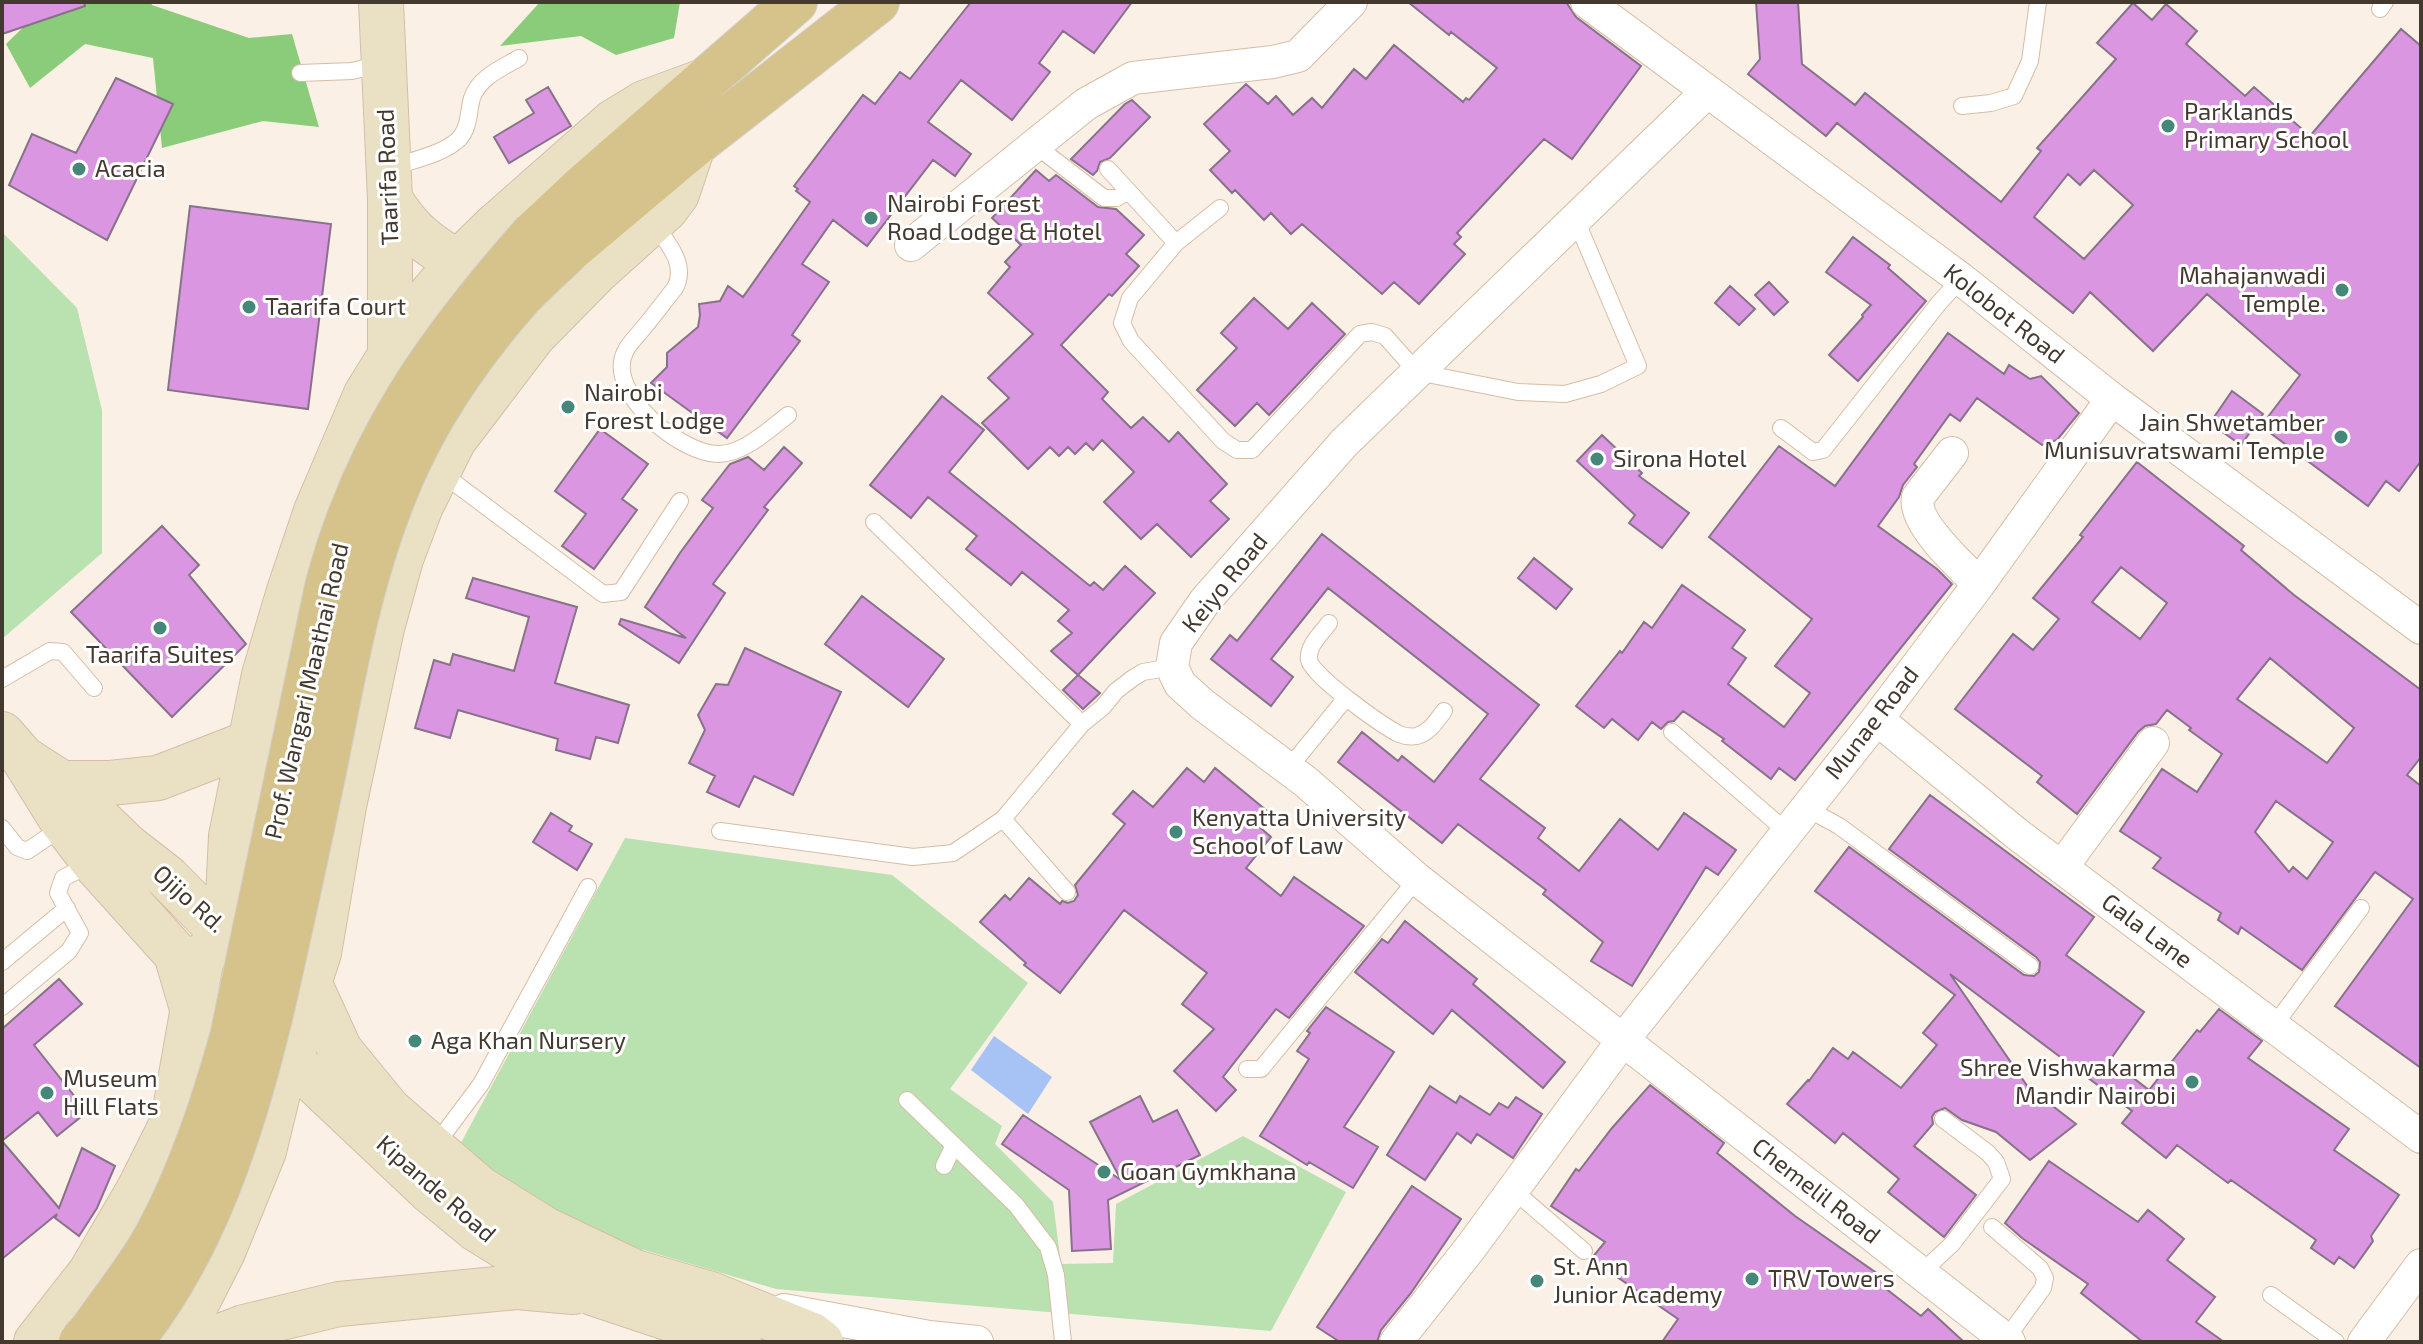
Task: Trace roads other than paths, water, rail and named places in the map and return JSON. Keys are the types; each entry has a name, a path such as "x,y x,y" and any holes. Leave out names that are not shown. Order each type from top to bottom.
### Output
{"main road":[{"name":"Taarifa Road","path":"381,2 389,184 390,353"},
{"name":"Prof. Wangari Maathai Road","path":"130,1342 180,1269 237,1138 277,987 348,645 392,499 426,429 473,357 521,296 584,186 795,2"},
{"name":"Prof. Wangari Maathai Road","path":"81,1342 157,1235 186,1173 218,1085 232,1037 339,540 366,475 397,414 444,341 488,285 693,146 877,2"},
{"name":"Prof. Wangari Maathai Road","path":"226,937 231,836 264,675 316,511 366,394 418,310 458,262 494,227 613,122 644,103 701,82"},
{"path":"177,1342 223,1252 264,1151 287,1056 300,1036 309,1012 309,983 319,953 344,806 382,628 401,559 421,506 454,440 534,335 677,194 693,146"},
{"path":"389,184 412,230 458,262"},
{"path":"64,804 110,783 158,778 251,742"},
{"name":"Ojijo Rd.","path":"12,746 64,804 168,878 226,937 251,924 281,932 300,956 340,1050 389,1110 479,1188 545,1229 635,1272 711,1294"},
{"name":"Ojijo Rd.","path":"64,804 94,863 176,954 193,1011 212,1046 242,1061 264,1064 287,1056"},
{"path":"36,1342 90,1273 139,1189 173,1121 202,956 226,937"},
{"name":"Kipande Road","path":"287,1056 430,1191 476,1229 534,1265 595,1294 739,1342"},
{"path":"205,1342 244,1327 339,1304 517,1287 595,1294"},
{"path":"711,1294 812,1335 821,1342"}],"street":[{"path":"911,245 1086,104 1133,78 1273,62 1298,56 1351,2"},
{"name":"Kolobot Road","path":"1587,2 1961,279 2112,399 2418,620"},
{"name":"Keiyo Road","path":"1172,667 1176,643 1205,601 1344,443 1707,92"},
{"name":"Munae Road","path":"1396,1342 1623,1040 1877,719 2112,399"},
{"path":"1952,453 1918,497 1916,505 1918,514 1948,552 1979,584"},
{"path":"1172,667 1180,684 1202,704 1288,769 1417,879 1623,1040"},
{"name":"Gala Lane","path":"1877,719 2062,867 2421,1137"},
{"path":"2062,867 2153,743"},
{"name":"Chemelil Road","path":"1623,1040 2007,1341"},
{"path":"2364,1342 2421,1265"},
{"path":"711,1294 932,1340 977,1342"}],"lane":[{"path":"1962,106 1991,103 2014,96 2030,61 2038,2"},
{"path":"389,184 462,137 470,117 472,98 479,85 519,58"},
{"path":"300,73 352,71 383,64"},
{"path":"1035,145 1104,198 1117,198 1128,191"},
{"path":"1108,169 1176,243"},
{"path":"1220,208 1176,243 1130,298 1122,323 1131,341 1223,441 1237,450 1252,450 1360,334 1372,332 1385,336 1417,372 1518,392 1565,394 1601,384 1638,366 1576,220"},
{"path":"653,221 680,264 680,278 624,352 621,370 628,392 653,422 690,446 715,454 736,452 788,415"},
{"path":"1781,428 1813,452 1823,450 1961,279"},
{"path":"439,471 603,594 621,592 680,501"},
{"path":"874,522 1082,724"},
{"path":"1329,623 1312,645 1309,658 1311,667 1346,698 1402,736 1417,736 1430,728 1444,711"},
{"path":"2,679 57,650 63,652 94,688"},
{"path":"720,831 913,857 953,853 1003,819 1082,724 1103,707 1116,691 1143,672 1172,667"},
{"path":"1288,769 1346,698"},
{"path":"1672,732 1797,820 1839,826 2030,966"},
{"path":"2,828 17,847 27,851 64,804"},
{"path":"1003,819 1067,892"},
{"path":"2,1007 69,951 80,933 58,893 63,878 94,863"},
{"path":"1247,1069 1261,1069 1417,879"},
{"path":"433,1148 481,1084 588,887"},
{"path":"2,962 67,908"},
{"path":"2273,1027 2361,908"},
{"path":"907,1100 1016,1205 1048,1247 1056,1275 1063,1342"},
{"path":"1921,1273 1952,1244 2002,1179 1996,1162 1988,1153 1943,1119"},
{"path":"944,1166 954,1145"},
{"path":"1513,1190 1584,1251"},
{"path":"1992,1227 2040,1268 2045,1278 2043,1288 2007,1341"},
{"path":"2271,1295 2336,1342"}],"water":[{"path":"994,1036 1052,1077 1028,1114 971,1070"}],"place":[{"name":"Parklands Primary School","path":"2168,126"},
{"name":"Acacia","path":"79,169"},
{"name":"Nairobi Forest Road Lodge & Hotel","path":"871,218"},
{"name":"Mahajanwadi Temple.","path":"2342,290"},
{"name":"Taarifa Court","path":"249,307"},
{"name":"Nairobi Forest Lodge","path":"568,407"},
{"name":"Jain Shwetamber Munisuvratswami Temple","path":"2341,437"},
{"name":"Sirona Hotel","path":"1597,459"},
{"name":"Taarifa Suites","path":"160,628"},
{"name":"Kenyatta University School of Law","path":"1176,832"},
{"name":"Aga Khan Nursery","path":"415,1041"},
{"name":"Shree Vishwakarma Mandir Nairobi","path":"2192,1082"},
{"name":"Museum Hill Flats","path":"47,1093"},
{"name":"Goan Gymkhana","path":"1104,1172"},
{"name":"TRV Towers","path":"1752,1279"},
{"name":"St. Ann Junior Academy","path":"1537,1281"}]}
